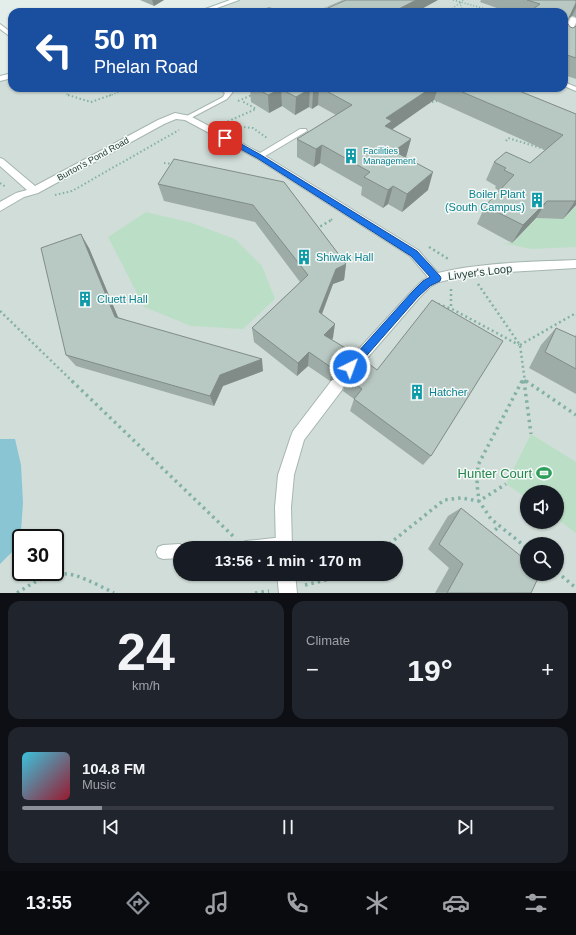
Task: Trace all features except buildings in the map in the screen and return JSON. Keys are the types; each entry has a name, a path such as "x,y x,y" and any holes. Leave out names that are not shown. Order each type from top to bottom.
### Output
{"street":[{"path":"212,8 236,0"},
{"path":"568,32 574,21"},
{"path":"0,26 8,33"},
{"name":"Burton's Pond Road","path":"0,207 20,195 34,191 161,122 175,116 187,118"},
{"path":"187,118 259,156 414,253 436,278"},
{"path":"0,162 34,191"},
{"name":"Livyer's Loop","path":"350,367 415,294 426,284 436,278 469,272 576,264"},
{"path":"284,541 283,507 286,475 298,436 337,385"}],"lane":[{"path":"330,8 349,0"},
{"path":"187,118 225,98 230,92"},
{"path":"259,156 302,131"},
{"path":"163,552 173,551"}],"path":[{"path":"453,0 483,8"},
{"path":"452,8 463,0"},
{"path":"460,2 462,8"},
{"path":"66,92 70,96 91,102 118,92"},
{"path":"235,102 242,100 254,92"},
{"path":"242,100 256,109"},
{"path":"427,101 434,103 437,101"},
{"path":"225,125 219,125 259,107"},
{"path":"230,126 253,128 279,145"},
{"path":"506,141 508,138 515,139 544,149"},
{"path":"164,163 179,165"},
{"path":"316,230 334,217"},
{"path":"469,272 520,345 523,379 532,434"},
{"path":"451,289 452,309"},
{"path":"415,294 452,309 520,345"},
{"path":"446,313 452,309"},
{"path":"0,310 239,541"},
{"path":"520,345 576,312"},
{"path":"492,338 498,333"},
{"path":"523,379 576,415"},
{"path":"520,542 491,519 479,501 477,484 478,465 523,379"},
{"path":"393,541 444,500 461,498 479,501 506,484"},
{"path":"485,538 500,526"},
{"path":"17,593 42,577 57,572 71,573 114,593"},
{"path":"564,578 576,588"},
{"path":"287,585 311,581"}],"shaded area":[{"path":"236,0 576,0 576,593 0,593 0,79 8,76 8,92 568,92 568,8 212,8"}],"green space":[{"path":"576,206 576,247 532,249 502,243 512,243 536,218 563,219"},
{"path":"146,212 192,223 235,239 262,266 275,299 243,329 191,326 144,307 108,237"},
{"name":"Hunter Court","path":"531,434 576,462 576,533 564,524 564,485 520,485 520,493 506,484"}],"water":[{"path":"0,439 15,439 21,465 23,503 21,529 12,529 12,552 0,564"}],"place":[{"name":"Facilities Management","path":"351,156"},
{"name":"Boiler Plant (South Campus)","path":"537,200"},
{"name":"Shiwak Hall","path":"304,257"},
{"name":"Cluett Hall","path":"85,299"},
{"name":"Hatcher","path":"417,392"},
{"name":"Hunter Court","path":"544,473"}],"route":[{"path":"225,138 259,156 414,253 436,278 426,284 415,294 350,367"}]}
